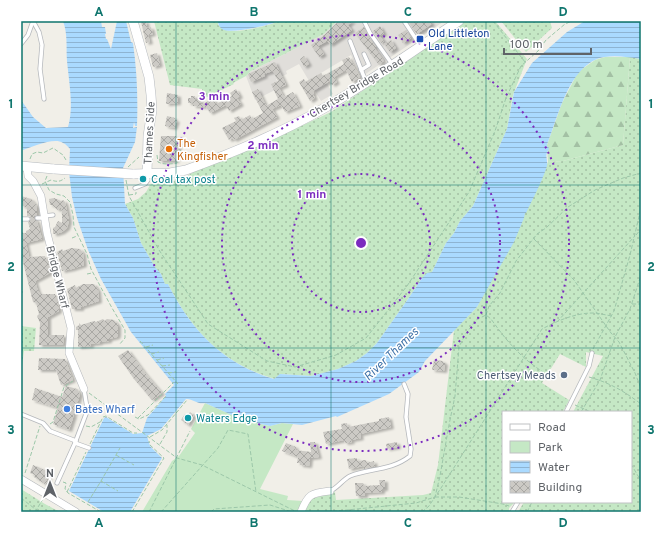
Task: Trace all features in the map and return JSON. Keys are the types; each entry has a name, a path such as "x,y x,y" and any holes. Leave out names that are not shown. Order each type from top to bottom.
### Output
{"main road":[{"name":"Thames Side","path":"133,21 149,77 151,95 152,110 145,154 147,174"},
{"name":"Chertsey Bridge Road","path":"26,165 51,170 147,174 186,170 278,132 327,107 366,83 456,22"},
{"path":"145,154 158,174"}],"street":[{"name":"Bridge Wharf","path":"26,165 28,176 41,196 42,217 69,319 69,353 84,389"},
{"path":"21,479 76,512"},
{"path":"301,512 306,500 311,494 330,491"}],"lane":[{"path":"21,44 28,35 33,21"},
{"path":"33,21 39,32 42,45 40,69 44,99"},
{"path":"364,21 370,34 393,65"},
{"path":"404,21 420,46"},
{"path":"350,41 366,83"},
{"path":"361,70 370,65 364,54"},
{"path":"136,188 147,182 147,174"},
{"path":"42,217 53,215"},
{"path":"21,219 28,219"},
{"path":"567,411 589,366 592,353"},
{"path":"330,491 350,476 387,468 402,462 410,456 411,449 406,417 408,394 404,384"},
{"path":"58,481 82,426 87,408 84,389"},
{"path":"21,414 43,423 50,431 89,448"},
{"path":"512,512 517,503"}],"path":[{"path":"493,21 525,62"},
{"path":"145,154 129,173 126,186 129,196 159,250 208,324 268,361 294,366 336,355 366,338 407,286 469,192 495,130 506,98 521,66 546,40 565,24 572,21"},
{"path":"157,155 158,162 165,164 177,163 181,152 183,136"},
{"path":"26,165 32,154 37,152 43,153 53,148 63,155 66,160"},
{"path":"45,182 51,170"},
{"path":"435,497 456,396 460,347 465,335 476,320 486,315 489,306 500,293 516,261 533,238 568,207 595,190 623,178 641,173"},
{"path":"41,185 51,180 57,182 62,181 65,178"},
{"path":"45,182 49,190 64,196 70,202 74,227 87,254 91,269 125,330 125,338 119,345"},
{"path":"129,196 136,194 136,188"},
{"path":"592,353 612,316 619,296 641,208"},
{"path":"556,322 641,229"},
{"path":"72,238 78,236"},
{"path":"533,238 574,280 599,314 606,326 619,342 635,372 641,388"},
{"path":"87,274 93,273"},
{"path":"582,411 600,380 615,337 631,304 641,275"},
{"path":"631,304 641,304"},
{"path":"422,512 435,497 542,329 556,322 575,316 593,313 612,316"},
{"path":"486,315 523,358 554,379"},
{"path":"140,341 178,384"},
{"path":"145,347 153,345"},
{"path":"151,354 159,352"},
{"path":"156,360 164,358"},
{"path":"162,366 170,365"},
{"path":"168,373 176,372"},
{"path":"584,375 585,377 600,380 625,391 641,404"},
{"path":"138,418 175,381"},
{"path":"84,389 177,458 202,465 297,512"},
{"path":"135,416 142,418 148,415 166,396"},
{"path":"149,437 162,430 187,400"},
{"path":"571,403 589,411"},
{"path":"67,492 103,417 106,416 133,433 137,433"},
{"path":"82,426 91,427 100,422"},
{"path":"159,444 167,432 167,425"},
{"path":"161,512 218,448 228,430 248,434 256,492"},
{"path":"148,512 190,432"},
{"path":"132,512 164,458 150,445 149,441"},
{"path":"88,502 120,448"},
{"path":"116,454 134,465"},
{"path":"632,466 641,481"},
{"path":"58,481 66,483 65,489 67,492 101,512"},
{"path":"101,481 118,491"},
{"path":"35,512 46,494"},
{"path":"327,512 416,503 435,497 459,497 485,501 503,504 528,512"},
{"path":"21,498 40,512"},
{"path":"211,512 214,509 270,505 292,512"}],"shaded area":[{"path":"337,21 443,21 361,77 351,55 321,73 333,94 321,101 299,64 286,71 287,74 276,79 281,87 255,100 246,76 251,71 324,34"}],"green space":[{"path":"154,21 218,21 218,25 225,30 241,31 279,21 337,21 324,34 251,71 246,76 233,83 234,84 205,98 202,89 170,85"},
{"path":"466,21 495,21 527,59 513,95 507,129 473,206 460,221 454,233 446,243 432,272 422,278 377,343 356,361 338,369 311,376 281,374 275,379 256,372 224,354 198,330 177,301 168,284 165,284 161,274 155,267 141,243 133,218 125,204 138,199 154,182 182,180 193,172 284,134 331,112"},
{"path":"501,21 550,21 552,28 526,52"},
{"path":"605,57 630,57 623,145 563,161 548,162 547,145 562,103 578,72 595,60"},
{"path":"630,57 641,59 641,512 518,512 523,503 632,503 632,411 574,411 603,356 586,352 586,367 560,354 542,383 569,400 564,411 502,411 502,503 514,503 509,508 509,512 304,512 308,500 335,492 336,500 423,495 431,493 438,465 454,330 477,307 548,162 563,161 623,145"},
{"path":"21,326 36,328 34,351 24,351 21,373"},
{"path":"205,403 243,420 270,426 282,423 293,424 260,489 288,496 287,500 303,501 299,512 142,512 172,461 179,456 195,433 191,429"},
{"path":"21,489 45,504 60,512 21,512"}],"water":[{"name":"River Thames","path":"63,21 101,21 102,27 105,27 106,39 111,49 117,21 126,21 131,42 133,43 136,74 137,126 135,126 134,122 133,128 137,127 135,142 123,168 125,204 133,218 141,243 155,267 161,274 165,284 168,284 187,316 210,343 239,364 274,379 280,374 311,376 338,369 356,361 377,343 422,278 427,273 432,272 446,243 454,233 460,221 473,206 507,129 514,92 532,63 567,32 585,21 641,21 641,59 618,56 604,57 592,62 582,69 574,80 561,106 547,145 549,148 547,155 547,166 544,175 525,213 514,242 477,307 425,361 419,372 389,394 337,417 302,425 282,423 270,426 243,420 205,403 186,399 161,429 147,436 150,446 162,458 130,512 104,512 69,491 104,418 106,417 133,434 142,433 147,418 166,396 165,394 174,385 131,332 101,279 88,250 77,218 72,197 69,172 70,149 64,143 54,141 23,150 21,142 21,100 33,117 46,128 68,127 71,111 66,36"},
{"path":"218,21 279,21 259,27 226,31 220,27"}],"building":[{"path":"146,21 147,28 151,27 153,34 148,35 150,42 146,43 141,22"},
{"path":"339,21 353,21 348,25 352,30 330,45 328,41 318,46 324,54 319,57 311,45"},
{"path":"413,21 430,21 432,24 417,34 409,23"},
{"path":"380,26 384,33 380,36 384,41 381,43 373,31"},
{"path":"364,27 376,47 374,47 384,61 379,65 355,33"},
{"path":"406,30 411,38 403,43 398,35"},
{"path":"391,40 396,48 390,52 384,44"},
{"path":"157,53 160,65 153,67 150,55"},
{"path":"304,56 309,64 304,67 300,59"},
{"path":"349,57 360,77 352,82 346,70 334,77 337,82 332,85 330,81 313,91 315,98 310,101 299,82 304,79 305,82 321,73 323,76 344,64 342,60"},
{"path":"275,62 286,85 279,88 284,97 293,92 300,106 285,112 281,105 272,109 277,117 234,140 233,138 229,140 222,128 236,121 234,118 239,116 241,120 250,115 252,119 263,113 252,92 258,89 266,106 278,99 271,84 278,81 273,71 264,74 265,76 251,82 248,74"},
{"path":"236,89 240,96 237,98 241,104 229,111 226,105 210,113 206,107 193,106 193,103 188,103 188,98 195,96 195,100 201,100 201,105 213,98 216,104 232,96 230,93"},
{"path":"167,93 178,95 178,103 166,104"},
{"path":"167,116 177,120 174,128 165,126"},
{"name":"The Kingfisher","path":"161,136 176,136 177,145 179,145 176,161 159,161"},
{"path":"21,196 31,199 37,206 37,215 34,216 34,218 37,221 42,239 26,243 29,257 45,256 49,265 50,273 35,281 40,294 55,294 58,301 59,311 48,317 48,335 64,335 63,345 39,345 40,323 37,316 39,314 36,303 33,302 21,254 21,232 26,233 26,231 30,229 28,222 31,219 30,216 27,216 27,208 21,205"},
{"path":"54,198 65,202 69,221 67,228 56,234 53,234 53,228 58,221 62,223 62,215 61,207 58,210 50,205 49,199"},
{"path":"71,248 80,249 83,253 84,265 62,271 57,252 62,249 63,251"},
{"path":"83,284 94,284 98,290 99,301 81,307 81,309 72,309 67,289 75,285 76,288"},
{"path":"103,319 104,321 107,319 114,320 118,325 117,337 109,339 109,341 91,344 91,346 78,347 78,330 76,330 76,327 79,323 81,325"},
{"path":"128,350 162,393 152,400 134,379 118,356"},
{"path":"39,358 65,359 73,380 61,385 56,370 38,370"},
{"path":"434,360 443,361 445,363 444,371 432,370"},
{"name":"Bates Wharf","path":"66,386 77,389 80,394 74,414 70,412 74,415 69,430 53,424 58,408 32,400 35,388 62,397"},
{"name":"Waters Edge","path":"190,412 194,415 188,425 181,420 185,414 188,415"},
{"path":"389,417 391,427 360,434 361,438 351,440 352,442 345,443 344,440 326,444 323,432 342,429 341,424 347,423 348,427 379,421 379,419"},
{"path":"310,442 315,442 319,457 310,458 309,466 300,465 300,463 297,463 298,457 282,451 286,443 296,447 295,450 311,452"},
{"path":"397,442 398,447 387,449 386,444"},
{"path":"357,458 357,461 366,460 367,463 374,461 375,466 364,469 364,466 349,469 347,459"},
{"path":"33,465 50,472 45,484 34,477 35,475 30,473"},
{"path":"379,480 385,480 385,489 382,489 382,492 365,493 365,496 356,496 355,483 363,483 364,486 380,485"}],"place":[{"name":"Old Littleton Lane","path":"420,39"},
{"name":"The Kingfisher","path":"169,149"},
{"name":"Coal tax post","path":"143,179"},
{"name":"Chertsey Meads","path":"564,375"},
{"name":"Bates Wharf","path":"67,409"},
{"name":"Waters Edge","path":"188,418"}]}
